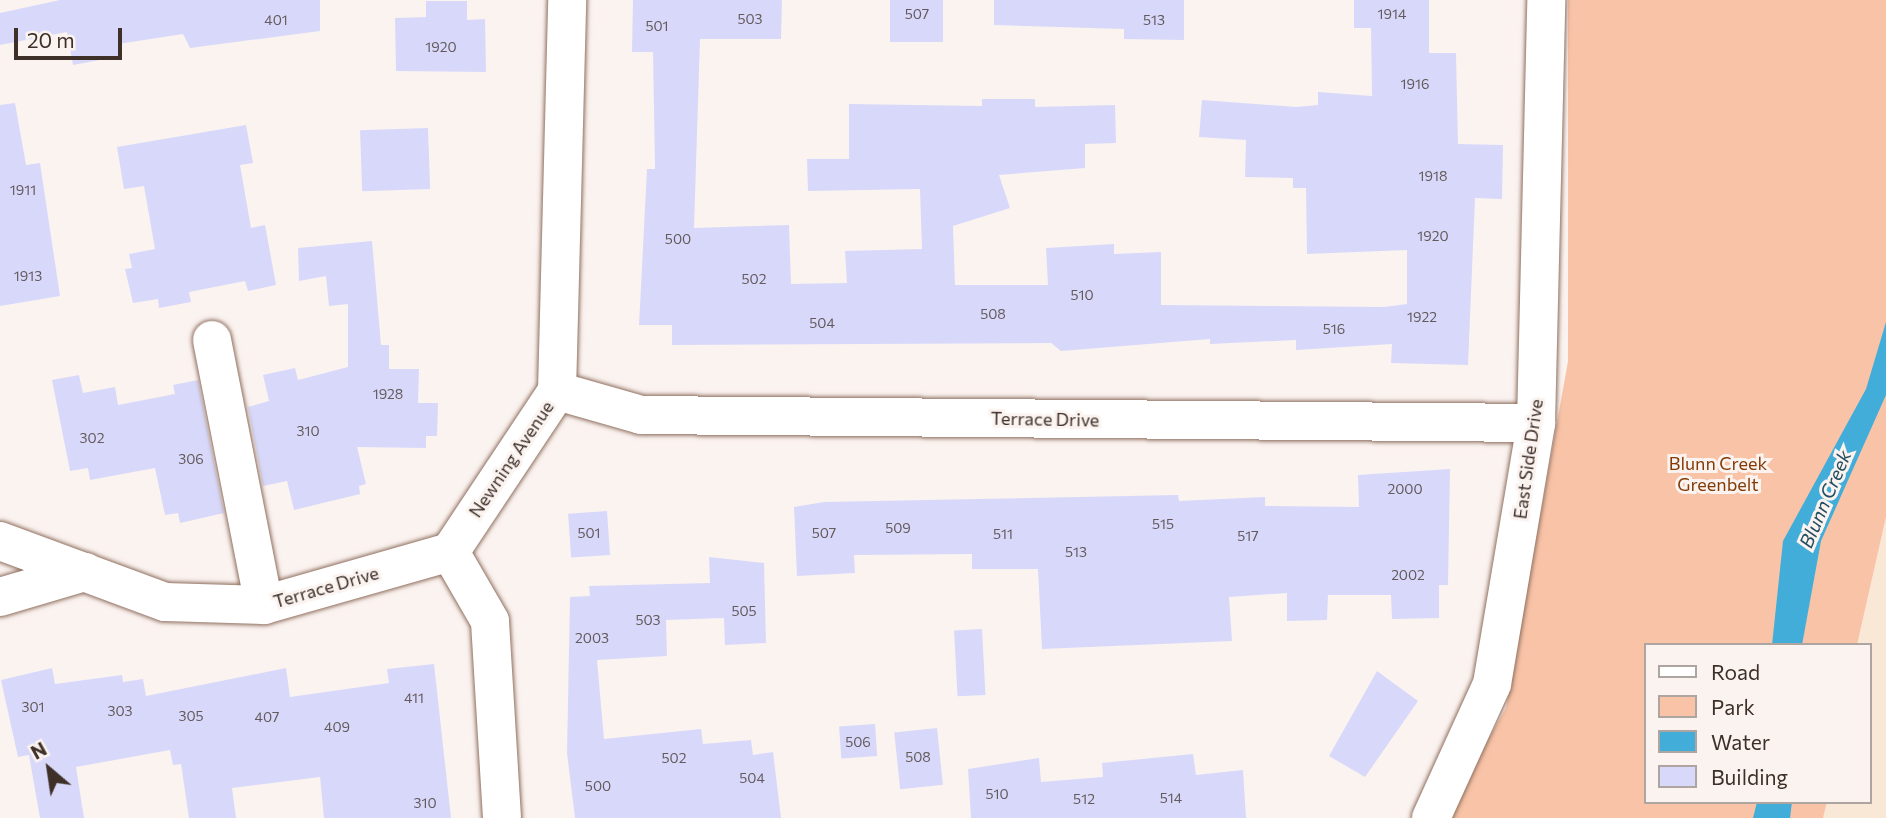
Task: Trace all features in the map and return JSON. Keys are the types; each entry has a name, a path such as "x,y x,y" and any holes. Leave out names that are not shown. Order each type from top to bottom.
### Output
{"street":[{"name":"Newning Avenue","path":"450,552 557,391 567,0"},
{"name":"East Side Drive","path":"1431,818 1492,684 1536,423 1546,0"},
{"path":"212,340 264,605"},
{"name":"Terrace Drive","path":"557,391 641,415 1536,423"},
{"name":"Terrace Drive","path":"0,541 165,602 264,605 450,552"},
{"path":"450,552 490,621 502,818"},
{"path":"0,597 85,572"}],"shaded area":[{"path":"1886,517 1886,818 1823,818 1826,804 1872,804 1872,643 1857,643"}],"green space":[{"name":"Blunn Creek Greenbelt","path":"1568,0 1886,0 1886,517 1857,643 1644,643 1644,804 1826,804 1823,818 1444,818 1506,708 1568,361"}],"water":[{"name":"Blunn Creek","path":"1886,322 1886,395 1821,541 1802,643 1772,643 1783,541 1866,389"},
{"path":"1756,804 1792,804 1790,818 1753,818"}],"building":[{"path":"60,0 320,0 320,31 190,48 183,34 118,44 121,56 73,65 67,32 0,45 0,13"},
{"path":"633,0 782,0 781,39 700,39 694,228 789,225 791,284 847,283 845,251 922,249 920,189 808,191 807,159 849,159 849,104 982,106 982,99 1035,99 1035,107 1115,105 1116,143 1085,144 1085,168 999,175 1010,208 953,226 955,285 1048,285 1046,248 1114,244 1114,254 1161,252 1161,305 1384,307 1407,304 1407,250 1307,254 1306,188 1293,188 1293,178 1245,177 1246,140 1199,137 1202,100 1296,107 1318,105 1318,92 1372,96 1371,28 1354,28 1354,0 1429,0 1429,53 1456,53 1458,144 1503,145 1502,199 1475,198 1468,365 1391,363 1392,344 1296,350 1296,340 1210,344 1210,339 1061,351 1051,343 672,345 672,325 639,325 647,169 655,169 653,52 632,52"},
{"path":"890,0 943,0 943,42 890,42"},
{"path":"994,0 1184,0 1184,40 1124,39 1124,29 994,25"},
{"path":"426,1 467,1 467,20 485,19 486,72 396,71 395,18 426,17"},
{"path":"15,103 26,165 40,163 60,296 0,306 0,105"},
{"path":"246,125 253,163 240,165 251,228 265,225 276,285 248,291 245,281 189,292 191,302 159,308 158,299 133,303 125,269 132,268 129,254 155,249 144,186 124,189 117,147"},
{"path":"428,128 430,189 362,191 360,130"},
{"path":"372,241 381,345 389,345 389,369 419,369 418,403 438,403 437,436 426,436 426,448 357,447 366,484 359,486 360,494 294,510 287,481 263,486 248,407 269,401 263,375 295,368 298,380 348,367 348,304 329,306 326,276 299,281 298,248"},
{"path":"79,375 83,393 115,387 118,405 175,394 173,385 198,380 224,513 180,523 178,513 165,515 155,468 90,480 88,468 70,471 52,380"},
{"path":"1450,469 1448,585 1439,585 1439,618 1392,619 1391,595 1328,595 1327,620 1287,621 1287,593 1229,597 1232,641 1042,649 1038,569 972,569 972,554 854,555 855,573 797,576 794,507 824,502 1178,495 1179,501 1265,497 1265,506 1359,507 1358,475"},
{"path":"607,511 610,555 571,558 568,514"},
{"path":"709,557 764,563 766,643 725,645 724,618 666,620 667,656 597,660 604,739 701,729 703,744 751,740 753,755 773,752 781,818 575,818 567,753 570,597 590,596 589,586 710,583"},
{"path":"982,629 985,695 957,696 954,630"},
{"path":"434,664 451,818 324,818 320,777 232,788 236,818 189,818 181,764 173,765 170,750 76,767 84,818 40,818 29,755 18,757 1,680 52,668 55,684 122,675 123,682 143,679 146,696 286,668 290,697 389,683 387,669"},
{"path":"1377,671 1418,701 1365,777 1329,756"},
{"path":"875,724 877,756 841,758 839,727"},
{"path":"937,728 943,785 900,789 894,732"},
{"path":"1193,754 1196,775 1243,770 1246,818 971,818 968,769 1039,758 1041,782 1103,777 1102,763"}]}
